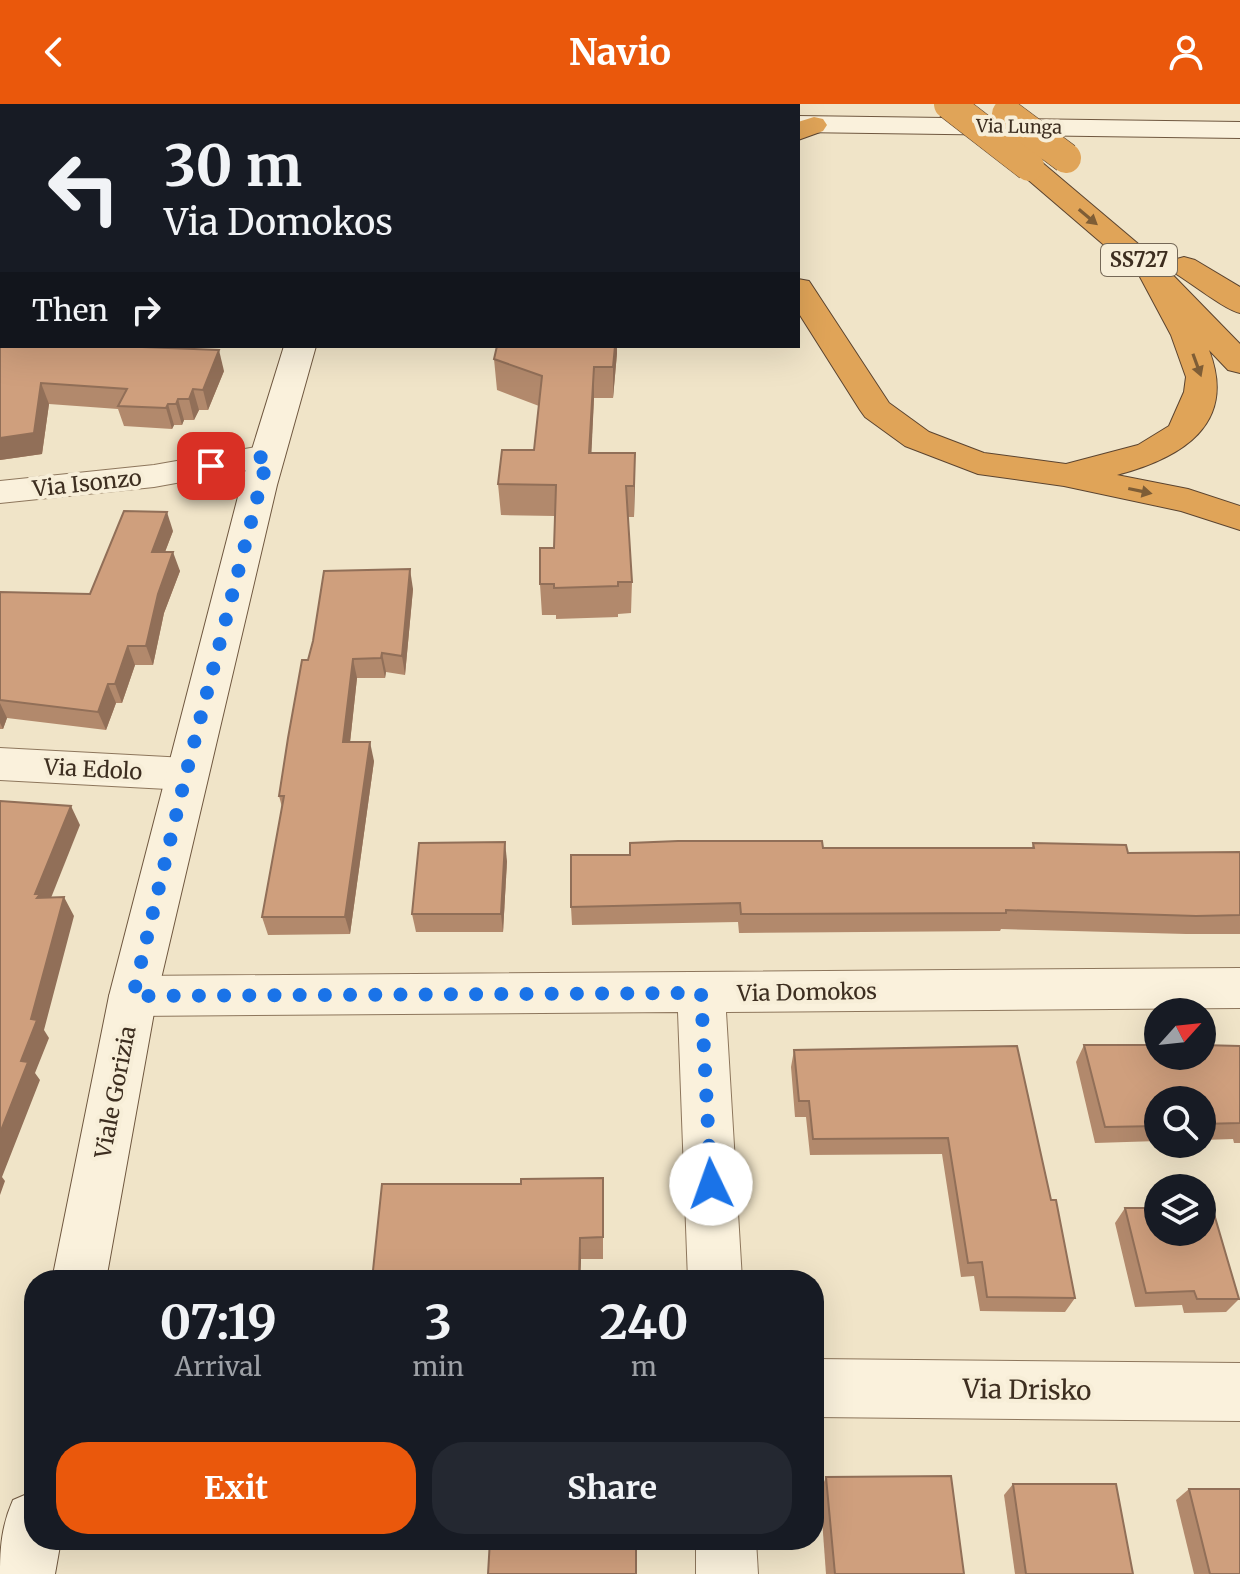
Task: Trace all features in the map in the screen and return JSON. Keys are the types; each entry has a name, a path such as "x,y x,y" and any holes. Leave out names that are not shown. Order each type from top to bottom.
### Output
{"highway":[{"name":"SS727","path":"949,104 1029,166 1151,270 1240,363"},
{"path":"993,104 1076,167"},
{"name":"SS727","path":"1138,223 1240,323"},
{"path":"1184,266 1226,291 1240,304"},
{"path":"1064,475 1136,460 1171,442 1194,418 1203,380 1185,331 1151,270"},
{"path":"800,291 877,410 917,439 978,463 1064,475 1188,501 1240,518"}],"street":[{"name":"Via Lunga","path":"803,127 1240,130"},
{"name":"Viale Gorizia","path":"81,1270 133,996 186,774 264,471 299,348"},
{"name":"Via Isonzo","path":"0,492 154,476 264,471"},
{"name":"Via Edolo","path":"0,764 186,774"},
{"name":"Via Domokos","path":"133,996 1240,988"},
{"path":"701,993 715,1270"},
{"name":"Via Drisko","path":"824,1388 1240,1392"},
{"path":"24,1574 29,1550"},
{"path":"726,1550 727,1574"}],"building":[{"path":"0,348 219,350 203,390 193,389 189,399 178,399 176,404 168,404 166,408 118,406 127,389 41,383 34,433 0,438"},
{"path":"497,348 615,348 613,367 594,367 589,453 635,453 634,486 626,486 632,582 618,582 618,586 554,588 554,584 540,584 540,548 554,548 556,485 498,484 502,450 534,450 542,376 494,359"},
{"path":"124,511 167,512 152,552 173,552 158,594 146,646 128,646 115,684 108,684 98,712 0,700 0,592 90,594"},
{"path":"410,569 402,656 382,653 381,658 353,659 343,742 370,742 345,917 262,917 284,796 279,796 288,738 302,660 308,660 313,641 324,571"},
{"path":"0,801 71,806 35,894 40,894 37,898 64,897 31,1019 37,1020 21,1061 28,1062 0,1133"},
{"path":"822,841 823,848 1034,848 1033,843 1126,845 1128,853 1240,852 1240,915 1006,910 1006,913 741,914 740,903 571,907 571,855 630,855 630,843"},
{"path":"505,842 501,914 412,914 419,843"},
{"path":"1084,1045 1144,1045 1144,1070 1216,1070 1216,1045 1240,1046 1240,1123 1216,1124 1216,1086 1144,1086 1144,1126 1105,1127"},
{"path":"1017,1046 1051,1200 1056,1200 1075,1298 987,1297 982,1262 968,1263 948,1138 813,1139 809,1101 799,1101 794,1050"},
{"path":"603,1178 603,1237 580,1238 579,1270 373,1270 382,1184 521,1184 521,1179"},
{"path":"1125,1208 1144,1208 1144,1246 1216,1246 1216,1221 1239,1299 1197,1299 1194,1291 1146,1293"},
{"path":"951,1476 964,1574 835,1574 826,1477"},
{"path":"1013,1484 1116,1484 1133,1574 1026,1574"},
{"path":"1189,1489 1240,1489 1240,1574 1210,1574"},
{"path":"489,1550 636,1550 636,1574 488,1574"}],"route":[{"path":"211,466 268,456 186,774 133,996 701,993 711,1184"}]}
